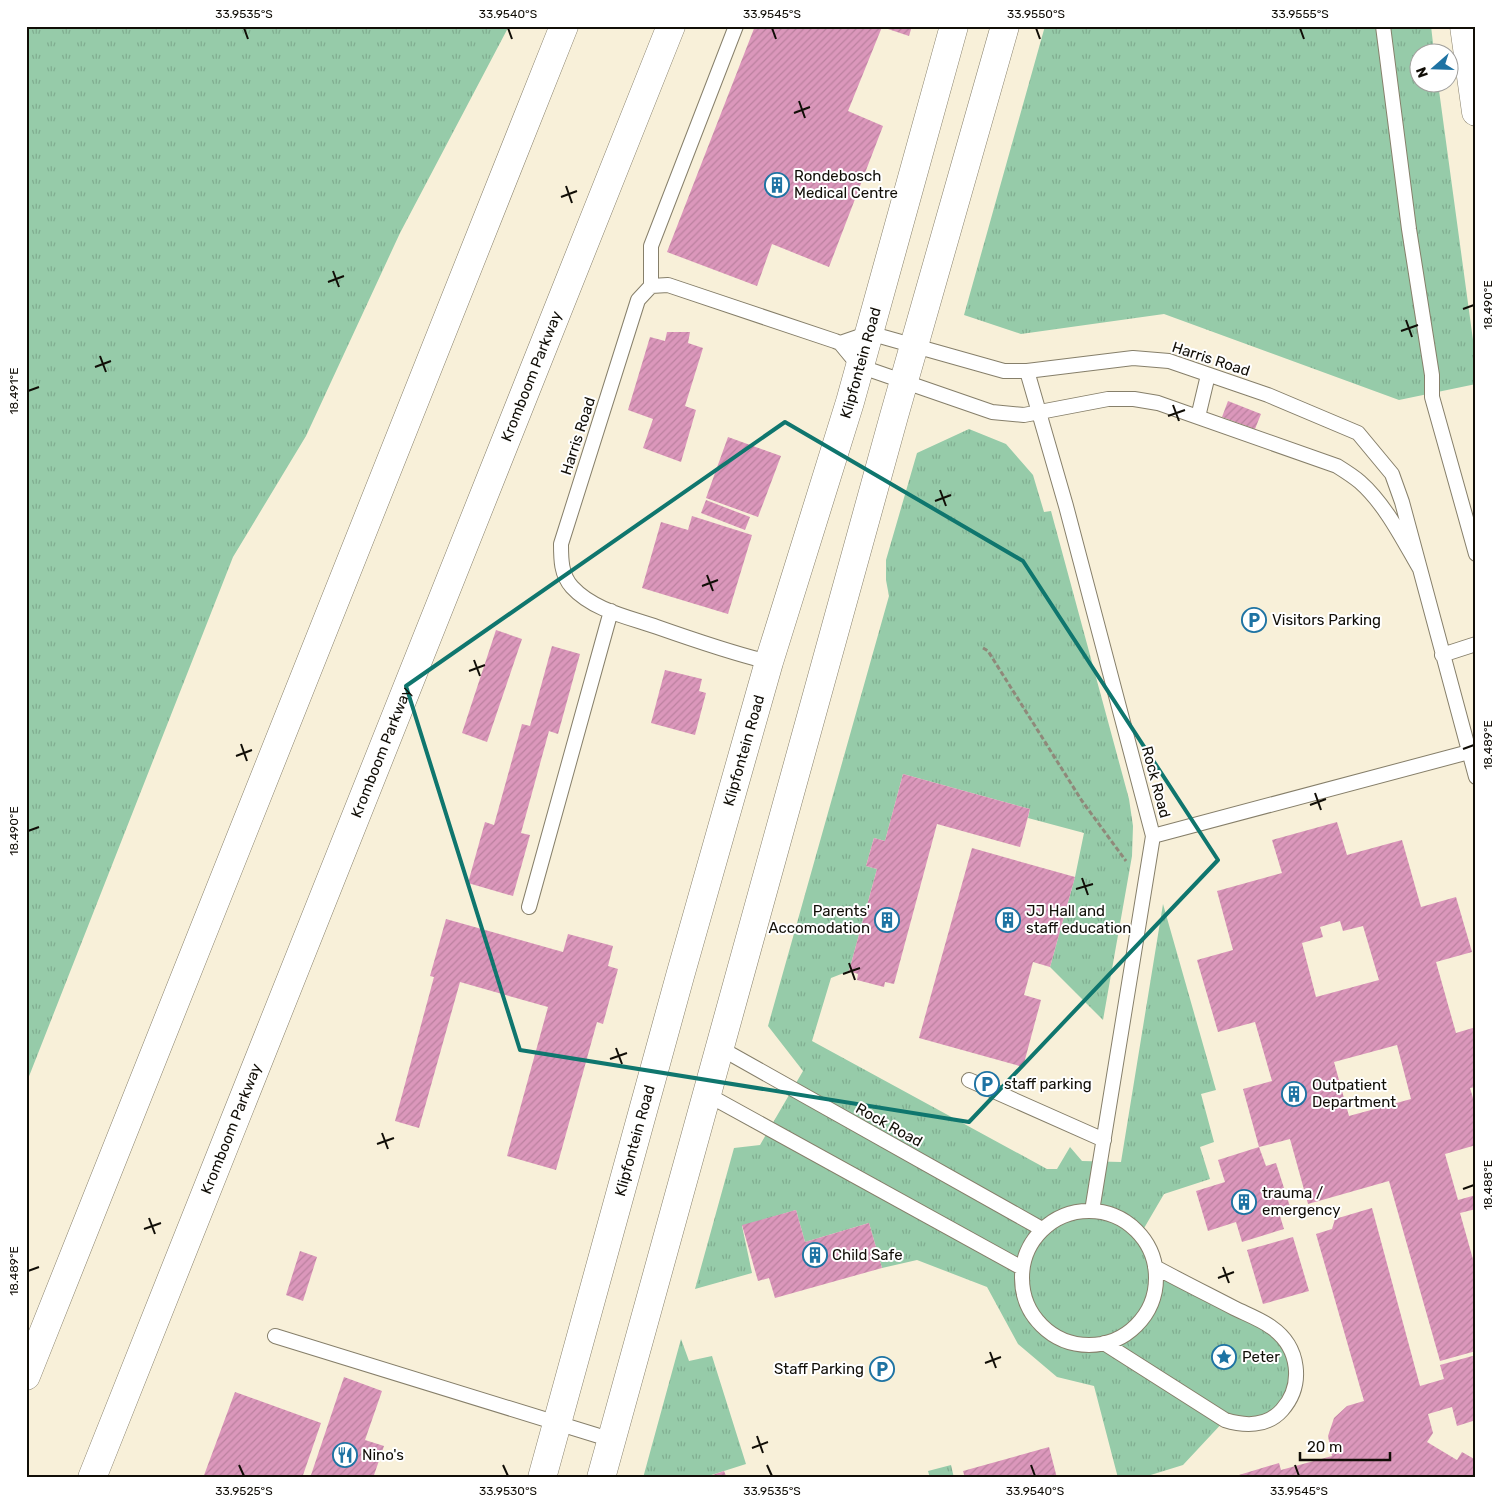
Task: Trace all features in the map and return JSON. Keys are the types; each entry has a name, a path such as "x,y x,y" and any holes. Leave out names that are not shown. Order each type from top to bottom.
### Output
{"main road":[{"path":"26,1376 564,26"},
{"name":"Kromboom Parkway","path":"92,1478 671,26"},
{"name":"Klipfontein Road","path":"542,1478 769,662 869,333 954,26"},
{"path":"601,1478 1005,26"},
{"path":"1464,26 1476,112"}],"lane":[{"path":"736,26 651,246 651,286 668,285 840,343 859,366"},
{"path":"1383,26 1409,229 1432,375 1432,398 1476,554"},
{"name":"Harris Road","path":"651,286 638,300 561,544 561,566 570,586 587,600 611,611 730,652 769,662"},
{"path":"840,343 869,333"},
{"name":"Harris Road","path":"869,333 1004,371 1027,371 1151,358 1169,361 1268,395 1358,433 1392,474 1420,569 1476,777"},
{"name":"Harris Road","path":"859,366 992,412 1024,415 1108,399 1134,399 1158,403 1337,466 1352,477 1377,502 1396,528 1420,569"},
{"name":"Rock Road","path":"1027,371 1153,836 1092,1211"},
{"path":"1198,417 1208,375"},
{"path":"529,907 611,611"},
{"path":"1442,654 1476,644"},
{"path":"1153,836 1469,752"},
{"name":"Rock Road","path":"720,1048 1042,1229"},
{"path":"969,1080 1104,1140"},
{"path":"708,1095 1022,1268"},
{"path":"1092,1211 1110,1214 1127,1222 1140,1234 1150,1250 1155,1267 1155,1288 1150,1307 1142,1318 1123,1336 1104,1344 1084,1345 1066,1341 1050,1333 1037,1320 1027,1304 1022,1287 1022,1268 1029,1247 1042,1229 1065,1215 1092,1211"},
{"path":"1104,1344 1225,1420 1240,1425 1269,1420 1280,1413 1290,1401 1296,1388 1293,1355 1284,1340 1272,1328 1155,1267"},
{"path":"275,1336 612,1440"}],"path":[{"path":"983,648 988,651 1082,801 1130,867 1148,872"}],"highlighted area":[{"path":"785,422 1023,561 1218,860 969,1122 520,1050 406,686"}],"green space":[{"path":"26,26 509,26 400,233 306,436 233,557 26,1084"},
{"path":"1045,26 1431,26 1433,42 1410,42 1410,92 1439,92 1476,362 1476,384 1399,400 1164,314 1021,334 964,315"},
{"path":"969,429 1006,444 1033,475 1044,512 1051,511 1129,799 1133,826 1132,856 1103,1020 1050,967 1075,877 1084,833 1028,818 1030,809 903,774 885,841 874,838 866,866 877,869 849,971 831,978 812,1041 1047,1169 1057,1169 1070,1147 1082,1161 1121,1162 1163,904 1216,1090 1201,1094 1214,1142 1200,1147 1210,1179 1164,1194 1140,1235 1150,1250 1155,1267 1283,1340 1296,1388 1269,1420 1225,1420 1183,1465 1141,1478 1118,1478 1094,1386 1057,1377 1018,1344 987,1287 917,1260 882,1268 869,1223 805,1242 796,1210 742,1226 752,1273 695,1289 734,1148 760,1145 803,1071 768,1026 889,596 886,580 886,560 917,453"},
{"path":"681,1339 689,1361 712,1356 746,1464 702,1478 643,1478"},
{"path":"951,1465 954,1478 930,1478 928,1471"}],"building":[{"name":"Rondebosch Medical Centre","path":"755,26 912,26 909,36 882,27 848,111 883,126 829,267 772,244 757,286 667,252"},
{"path":"667,332 690,332 688,343 703,348 685,406 696,410 681,462 643,448 653,419 628,410 650,337 665,341"},
{"path":"1228,401 1261,414 1255,429 1222,417"},
{"path":"728,437 781,456 758,517 706,498"},
{"path":"706,500 750,517 745,530 701,513"},
{"path":"692,516 752,535 728,614 642,588 661,522 688,530"},
{"path":"496,630 522,639 487,742 462,733"},
{"path":"552,646 580,654 558,734 549,731 521,833 530,835 513,896 468,883 485,822 494,825 522,724 530,726"},
{"path":"665,670 702,679 699,691 706,693 695,735 651,723"},
{"name":"Parents' Accomodation","path":"903,774 1030,809 1020,847 937,824 894,984 885,982 884,987 857,980 858,974 849,971 877,869 866,866 874,838 885,841"},
{"name":"Outpatient Department","path":"1337,822 1347,855 1402,840 1421,907 1456,897 1472,952 1436,962 1456,1033 1476,1027 1476,1087 1470,1088 1476,1108 1476,1145 1445,1154 1458,1200 1476,1195 1476,1209 1460,1213 1476,1270 1476,1351 1440,1361 1389,1181 1308,1204 1290,1139 1259,1147 1243,1089 1272,1081 1255,1022 1218,1032 1197,960 1233,950 1217,891 1282,873 1272,840","holes":["1340,921 1343,931 1363,926 1379,980 1316,997 1302,943 1323,937 1320,927","1397,1045 1411,1099 1349,1116 1334,1062"]},
{"name":"JJ Hall and staff education","path":"972,848 1075,877 1050,967 1033,962 1024,995 1041,1000 1023,1067 919,1038"},
{"path":"446,919 563,952 568,934 613,946 608,966 618,969 603,1024 597,1022 556,1170 507,1156 548,1007 460,982 419,1128 395,1121 434,977 430,976"},
{"name":"trauma / emergency","path":"1259,1147 1266,1166 1276,1163 1292,1213 1280,1216 1284,1229 1242,1242 1236,1222 1208,1231 1196,1191 1225,1182 1218,1160"},
{"path":"1372,1208 1420,1386 1444,1379 1440,1365 1476,1355 1476,1420 1457,1426 1452,1407 1428,1414 1433,1433 1427,1442 1457,1460 1462,1452 1476,1460 1476,1478 1229,1478 1279,1463 1281,1470 1332,1456 1328,1436 1334,1418 1347,1406 1364,1401 1316,1234 1332,1229 1335,1219"},
{"name":"Child Safe","path":"796,1210 805,1242 869,1223 882,1268 775,1298 769,1278 758,1281 742,1225"},
{"path":"1293,1237 1309,1291 1263,1304 1247,1250"},
{"path":"300,1251 317,1257 303,1301 286,1295"},
{"path":"344,1377 382,1391 365,1440 384,1446 373,1478 310,1478"},
{"path":"235,1392 321,1423 302,1478 203,1478"},
{"path":"1049,1447 1057,1478 965,1478 963,1471"},
{"path":"724,1471 726,1476 731,1475 732,1478 704,1478"}],"place":[{"name":"Rondebosch Medical Centre","path":"777,185"},
{"name":"Visitors Parking","path":"1254,620"},
{"name":"Parents' Accomodation","path":"887,920"},
{"name":"JJ Hall and staff education","path":"1008,920"},
{"name":"staff parking","path":"987,1084"},
{"name":"Outpatient Department","path":"1294,1094"},
{"name":"trauma / emergency","path":"1244,1202"},
{"name":"Child Safe","path":"815,1255"},
{"name":"Peter","path":"1224,1357"},
{"name":"Staff Parking","path":"882,1369"},
{"name":"Nino's","path":"345,1455"}]}
